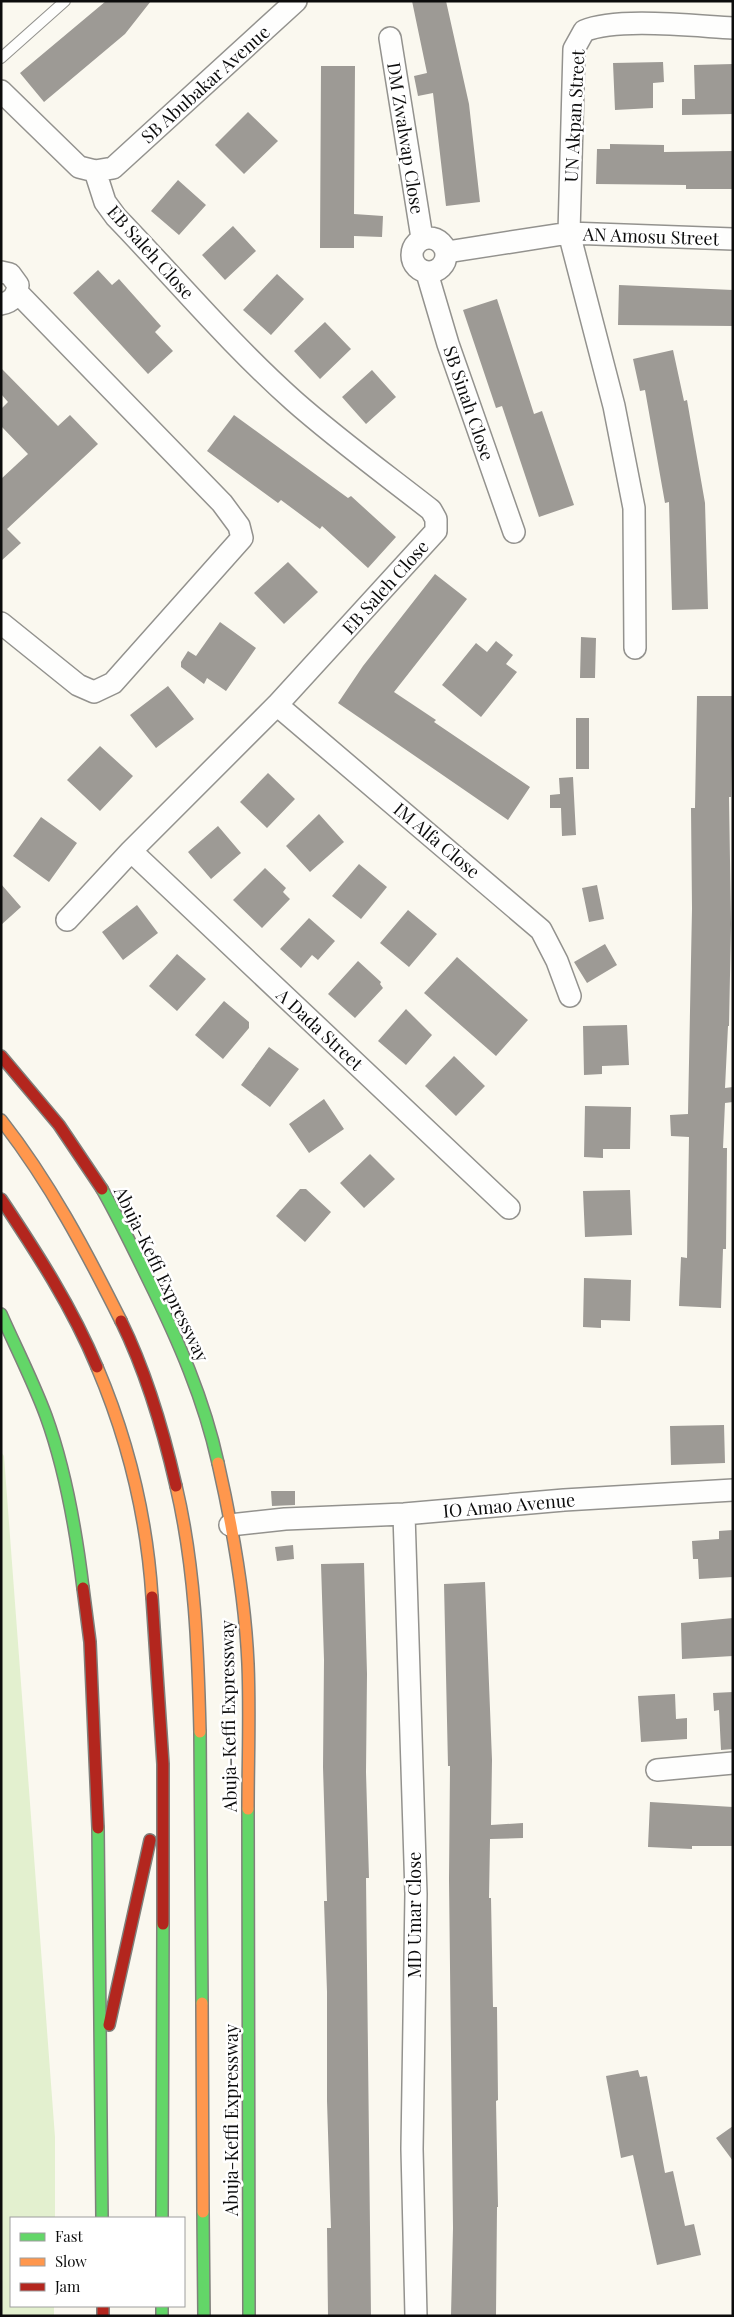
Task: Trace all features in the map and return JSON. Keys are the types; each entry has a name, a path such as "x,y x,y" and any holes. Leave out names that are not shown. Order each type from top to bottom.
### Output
{"highway":[{"name":"Abuja-Keffi Expressway","path":"1,1056 44,1107 90,1169 117,1216 160,1303 189,1367 209,1428 230,1525 246,1625 248,1664 249,2316"},
{"name":"Abuja-Keffi Expressway","path":"1,1120 16,1138 62,1211 110,1299 142,1369 168,1449 186,1539 199,1662 204,2316"},
{"path":"1,1199 48,1269 87,1343 104,1383 134,1475 150,1570 163,1764 162,2217"},
{"path":"1,1314 46,1416 64,1476 77,1540 90,1642 98,1810 102,2217"},
{"path":"100,2061 120,1983 146,1865 163,1764"}],"street":[{"name":"SB Abubakar Avenue","path":"104,169 296,1"},
{"name":"UN Akpan Street","path":"635,648 634,508 614,406 569,233 574,49 584,31 597,25 626,24 733,28"},
{"name":"DM Zwalwap Close","path":"390,38 422,238"},
{"path":"1,91 79,167 104,169"},
{"name":"EB Saleh Close","path":"67,920 131,851 277,705 436,531 436,519 431,510 335,436 292,400 252,361 116,216 105,202 104,169"},
{"name":"AN Amosu Street","path":"446,252 569,233 733,239"},
{"path":"422,238 438,240 446,252 442,267 428,273 414,266 411,250 422,238"},
{"path":"1,623 78,685 94,692 113,683 242,538 239,526 222,503 9,298 15,279 2,271"},
{"name":"SB Sinah Close","path":"428,273 448,344 514,532"},
{"name":"IM Alfa Close","path":"277,705 541,930 557,961 570,996"},
{"name":"A Dada Street","path":"131,851 509,1208"},
{"name":"IO Amao Avenue","path":"230,1525 285,1519 404,1514 564,1500 733,1490"},
{"name":"MD Umar Close","path":"404,1514 416,1894 412,2149 416,2316"},
{"path":"657,1770 733,1763"}],"lane":[{"path":"1,58 65,1"}],"green space":[{"path":"1,1452 4,1456 55,2137 55,2217 10,2217 10,2307 54,2307 54,2316 1,2316"}],"building":[{"path":"106,1 151,1 125,34 44,102 20,73"},
{"path":"412,1 446,1 469,104 480,202 446,206 433,93 418,96 414,76 427,73"},
{"path":"663,62 664,82 653,83 653,108 615,110 613,63"},
{"path":"733,64 733,114 682,115 682,99 695,99 694,65"},
{"path":"321,66 355,66 354,214 383,216 382,237 354,236 354,248 320,248"},
{"path":"248,112 278,141 244,174 215,145"},
{"path":"610,144 664,145 664,152 733,151 733,189 686,189 686,185 596,184 597,149 610,149"},
{"path":"178,180 206,205 179,235 151,211"},
{"path":"233,226 256,251 225,280 202,255"},
{"path":"98,270 112,285 119,279 161,326 155,332 173,351 148,374 73,293"},
{"path":"277,274 304,299 271,335 243,310"},
{"path":"619,285 733,290 733,326 618,325"},
{"path":"497,299 534,414 542,411 574,505 539,517 502,406 496,408 463,310"},
{"path":"325,322 351,349 320,379 294,351"},
{"path":"673,350 684,401 687,400 705,503 708,609 672,610 669,502 665,503 645,390 640,391 633,359"},
{"path":"1,368 58,426 70,415 98,444 7,529 21,543 1,561 1,479 28,454 1,426 1,409 8,402 1,394"},
{"path":"372,370 396,397 366,424 342,397"},
{"path":"234,415 348,498 351,496 396,537 368,568 322,526 320,529 281,500 278,503 207,451"},
{"path":"288,562 318,592 284,624 254,593"},
{"path":"435,574 467,599 394,692 436,720 434,722 530,787 508,820 338,703 363,666"},
{"path":"220,622 256,648 226,691 207,678 204,684 181,667 181,662 188,651 196,656"},
{"path":"581,637 596,638 595,678 580,678"},
{"path":"496,641 513,655 506,664 517,672 481,717 442,685 476,643 487,652"},
{"path":"168,686 194,719 156,748 130,715"},
{"path":"697,696 733,696 731,797 729,797 731,924 729,1026 725,1088 733,1087 733,1102 725,1103 723,1148 727,1148 726,1249 723,1249 721,1308 679,1306 681,1257 687,1258 689,1137 671,1136 670,1115 688,1114 692,909 691,808 695,808"},
{"path":"576,718 589,718 589,769 576,769"},
{"path":"100,746 133,776 100,811 67,780"},
{"path":"268,773 295,799 267,828 240,802"},
{"path":"573,777 576,835 562,836 561,808 550,808 550,795 560,794 559,778"},
{"path":"319,814 344,842 310,872 286,846"},
{"path":"41,817 77,843 49,882 13,856"},
{"path":"218,826 241,853 211,879 188,852"},
{"path":"359,864 387,887 361,919 332,896"},
{"path":"265,868 286,888 283,892 290,899 262,928 233,900"},
{"path":"1,884 21,907 1,925"},
{"path":"597,885 604,919 589,922 582,888"},
{"path":"137,905 158,933 123,960 102,932"},
{"path":"408,910 437,934 409,967 380,943"},
{"path":"309,918 335,941 318,960 312,955 301,968 280,949"},
{"path":"605,944 617,965 587,983 574,962"},
{"path":"177,954 206,979 177,1011 149,986"},
{"path":"457,957 528,1020 496,1056 424,993"},
{"path":"358,961 381,982 380,984 383,988 355,1018 328,994"},
{"path":"224,1001 249,1022 249,1028 223,1059 195,1035"},
{"path":"406,1009 432,1035 406,1065 378,1041"},
{"path":"627,1025 629,1065 602,1066 602,1074 584,1075 583,1026"},
{"path":"269,1047 299,1069 270,1107 241,1085"},
{"path":"454,1056 485,1086 456,1116 425,1086"},
{"path":"324,1099 344,1129 309,1153 289,1124"},
{"path":"585,1106 631,1107 630,1149 603,1149 603,1158 584,1157"},
{"path":"370,1154 395,1179 364,1208 340,1183"},
{"path":"300,1189 306,1189 331,1212 305,1242 276,1216"},
{"path":"630,1190 632,1235 585,1237 583,1191"},
{"path":"584,1278 631,1280 630,1321 601,1320 601,1328 583,1327"},
{"path":"724,1425 725,1463 671,1465 670,1426"},
{"path":"271,1491 295,1491 295,1505 272,1506"},
{"path":"733,1530 733,1577 699,1579 698,1559 693,1559 692,1541 719,1539 719,1531"},
{"path":"293,1545 294,1559 277,1561 275,1547"},
{"path":"364,1563 369,1878 366,1878 371,2316 328,2316 327,2228 331,2228 327,2101 327,1992 324,1901 327,1901 323,1767 324,1660 321,1564"},
{"path":"485,1582 492,1760 491,1825 523,1823 523,1838 490,1839 489,1898 491,1898 493,2007 497,2007 498,2207 496,2316 451,2316 453,2228 449,1880 450,1766 448,1766 444,1584"},
{"path":"733,1618 733,1656 682,1659 681,1623"},
{"path":"733,1692 733,1749 721,1750 719,1710 714,1711 713,1693"},
{"path":"675,1694 676,1719 687,1718 687,1739 641,1742 638,1696"},
{"path":"650,1802 733,1807 733,1846 692,1846 692,1849 648,1847"},
{"path":"638,2070 640,2077 647,2076 665,2173 673,2171 685,2226 694,2224 701,2255 657,2265 633,2155 621,2158 606,2076"},
{"path":"733,2126 733,2161 716,2138"}],"traffic: fast":[{"path":"102,1189 138,1258 180,1348 198,1393 218,1463"},
{"path":"1,1314 36,1390 53,1437 69,1501 83,1588"},
{"path":"200,1732 202,2003"},
{"path":"248,1809 249,2316"},
{"path":"98,1828 102,2217"},
{"path":"162,2217 163,1924"},
{"path":"203,2212 204,2316"},
{"path":"162,2307 162,2316"}],"traffic: slow":[{"path":"1,1120 19,1143 66,1217 121,1321"},
{"path":"97,1367 127,1451 141,1509 152,1597"},
{"path":"218,1463 238,1563 244,1613 249,1700 248,1809"},
{"path":"176,1486 191,1577 197,1639 200,1732"},
{"path":"202,2003 203,2212"}],"traffic: jam":[{"path":"1,1056 59,1125 102,1189"},
{"path":"1,1199 41,1260 77,1323 97,1367"},
{"path":"121,1321 139,1361 153,1402 176,1486"},
{"path":"83,1588 90,1642 98,1828"},
{"path":"152,1597 163,1764 163,1924"},
{"path":"109,2025 150,1840"},
{"path":"103,2307 103,2316"}]}
